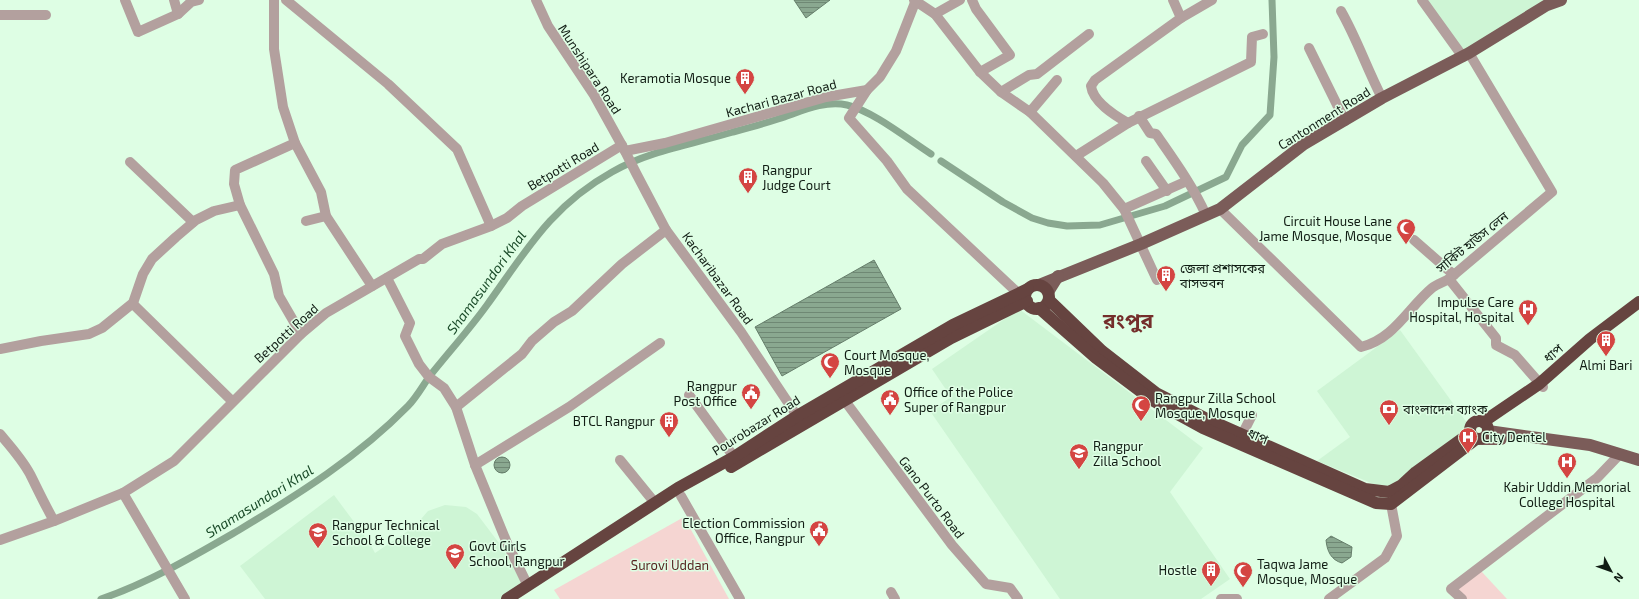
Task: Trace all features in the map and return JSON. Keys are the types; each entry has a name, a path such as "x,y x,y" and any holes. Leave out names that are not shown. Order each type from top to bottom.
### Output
{"highway":[{"name":"ধাপ","path":"1481,432 1416,472 1402,485 1385,493 1365,489 1240,439 1203,428 1152,400 1096,358 1039,308 1030,306 1035,293 1102,351 1156,393 1207,419 1240,439 1362,498 1376,503 1391,504 1593,344 1639,312"},
{"name":"Pourobazar Road","path":"520,599 680,496 843,396 1035,293"},
{"name":"ধাপ","path":"1541,385 1590,339 1639,302"},
{"name":"Pourobazar Road","path":"507,599 527,584 655,503 734,457 797,416 843,396"}],"main road":[{"name":"Cantonment Road","path":"1035,293 1058,276 1141,244 1220,209 1304,144 1382,98 1466,55 1546,3 1561,0"},
{"path":"1481,432 1590,445 1639,460"}],"street":[{"path":"125,0 138,32 178,14 193,1"},
{"path":"174,0 178,14"},
{"path":"274,0 274,49 283,107 295,143 321,192 326,216 372,286"},
{"path":"286,0 388,84 457,149 491,226"},
{"name":"Munshipara Road","path":"536,0 548,26 594,95 624,148"},
{"path":"921,4 960,0"},
{"path":"972,0 976,9 1010,55 980,72"},
{"path":"1173,0 1181,18"},
{"path":"1128,122 1116,116 1092,94 1091,86 1095,80 1181,18 1212,0"},
{"path":"1422,0 1466,55"},
{"path":"921,4 980,72 1000,92 1030,112 1103,183 1124,209 1157,280"},
{"path":"921,4 896,51 880,77 867,90 850,118 887,161 907,189 1035,293"},
{"path":"1341,11 1352,31 1369,72 1382,98"},
{"path":"0,15 46,15"},
{"path":"1000,92 1029,75 1037,74 1089,34"},
{"path":"1076,156 1139,116 1251,62 1252,37 1263,34"},
{"path":"1309,48 1345,121"},
{"name":"সার্কিট হাউস লেন","path":"1220,209 1361,347 1372,344 1382,338 1401,323 1416,304 1434,287 1452,277 1552,192 1466,55"},
{"path":"1030,112 1057,80"},
{"name":"Kachari Bazar Road","path":"624,148 666,147 776,116 826,97 867,90"},
{"path":"1139,116 1150,133 1156,134 1187,181 1206,215"},
{"path":"295,143 235,170 234,184 240,204 274,274 279,296 300,334"},
{"name":"Betpotti Road","path":"0,540 54,521 123,493 174,461 300,334 326,313 419,259 423,259 442,244 491,226 507,218 522,206 624,148"},
{"name":"Kacharibazar Road","path":"624,148 666,230 741,332 797,416"},
{"path":"1146,161 1167,191"},
{"path":"130,162 193,222"},
{"path":"1124,209 1187,181"},
{"path":"0,349 41,340 89,334 102,328 133,303 143,274 152,259 193,222 214,211 240,204"},
{"path":"306,221 326,216"},
{"path":"456,407 522,354 532,341 554,322 572,311 622,264 666,230"},
{"path":"1414,240 1452,277 1496,338 1496,344 1515,355 1541,385"},
{"path":"387,278 410,323 405,336 418,364 429,377 444,388 456,407 475,464 507,543 527,584"},
{"path":"135,306 232,401"},
{"path":"475,464 569,407 660,343"},
{"path":"689,394 734,457"},
{"name":"Gano Purto Road","path":"843,396 952,545 986,584 1010,588 1018,599"},
{"path":"1240,439 1252,415"},
{"path":"0,434 15,452 29,473 41,499 54,521"},
{"path":"1462,599 1451,589 1597,478 1620,454"},
{"path":"620,460 655,503"},
{"path":"123,493 185,599"},
{"path":"680,496 740,599"},
{"path":"1329,599 1385,558 1397,536 1391,504"},
{"path":"1221,599 1237,599"}],"shaded area":[{"path":"794,0 830,0 806,18"},
{"path":"1423,0 1543,0 1545,4 1463,55"},
{"path":"874,260 901,309 782,376 755,327"},
{"name":"Rangpur Zilla School","path":"1019,309 1203,448 1170,492 1230,579 1201,599 1060,599 930,411 951,397 932,369"},
{"path":"1400,330 1470,427 1386,489 1317,461 1350,437 1317,391"},
{"path":"502,457 509,462 510,465 505,472 502,473 495,468 494,465 499,458"},
{"path":"334,495 369,542 375,553 414,527 428,511 445,505 466,507 477,514 502,547 522,584 503,599 265,599 240,566"},
{"path":"1331,536 1352,547 1351,557 1342,563 1338,562 1332,557 1327,548 1326,540"}],"green space":[{"name":"Surovi Uddan","path":"684,517 729,599 560,599 554,590"},
{"path":"1481,571 1507,599 1465,599 1456,589"}],"waterway":[{"name":"Shamasundori Khal","path":"941,161 1003,202 1032,218 1048,223 1067,226 1100,225 1165,206 1226,177 1242,145 1270,115 1274,57 1272,0"},
{"name":"Shamasundori Khal","path":"101,599 154,577 239,530 284,503 327,474 369,442 414,400 429,377 480,314 541,231 572,200 591,185 612,172 656,153 761,124 820,105 829,104 847,105 868,113 931,154"}],"place":[{"name":"Keramotia Mosque","path":"745,95"},
{"name":"Rangpur Judge Court","path":"748,194"},
{"name":"Circuit House Lane Jame Mosque, Mosque","path":"1406,245"},
{"name":"জেলা প্রশাসকের বাসভবন","path":"1166,292"},
{"name":"Impulse Care Hospital, Hospital","path":"1528,326"},
{"name":"Almi Bari","path":"1606,357"},
{"name":"Court Mosque, Mosque","path":"830,379"},
{"name":"Rangpur Post Office","path":"751,410"},
{"name":"Office of the Police Super of Rangpur","path":"890,416"},
{"name":"Rangpur Zilla School Mosque, Mosque","path":"1141,422"},
{"name":"বাংলাদেশ ব্যাংক","path":"1389,426"},
{"name":"BTCL Rangpur","path":"669,438"},
{"name":"City Dentel","path":"1468,454"},
{"name":"Rangpur Zilla School","path":"1079,470"},
{"name":"Kabir Uddin Memorial College Hospital","path":"1567,479"},
{"name":"Election Commission Office, Rangpur","path":"819,547"},
{"name":"Rangpur Technical School & College","path":"318,549"},
{"name":"Govt Girls School, Rangpur","path":"455,570"},
{"name":"Hostle","path":"1211,587"},
{"name":"Taqwa Jame Mosque, Mosque","path":"1243,588"}],"district":[{"name":"রংপুর","path":"1128,319"}]}
